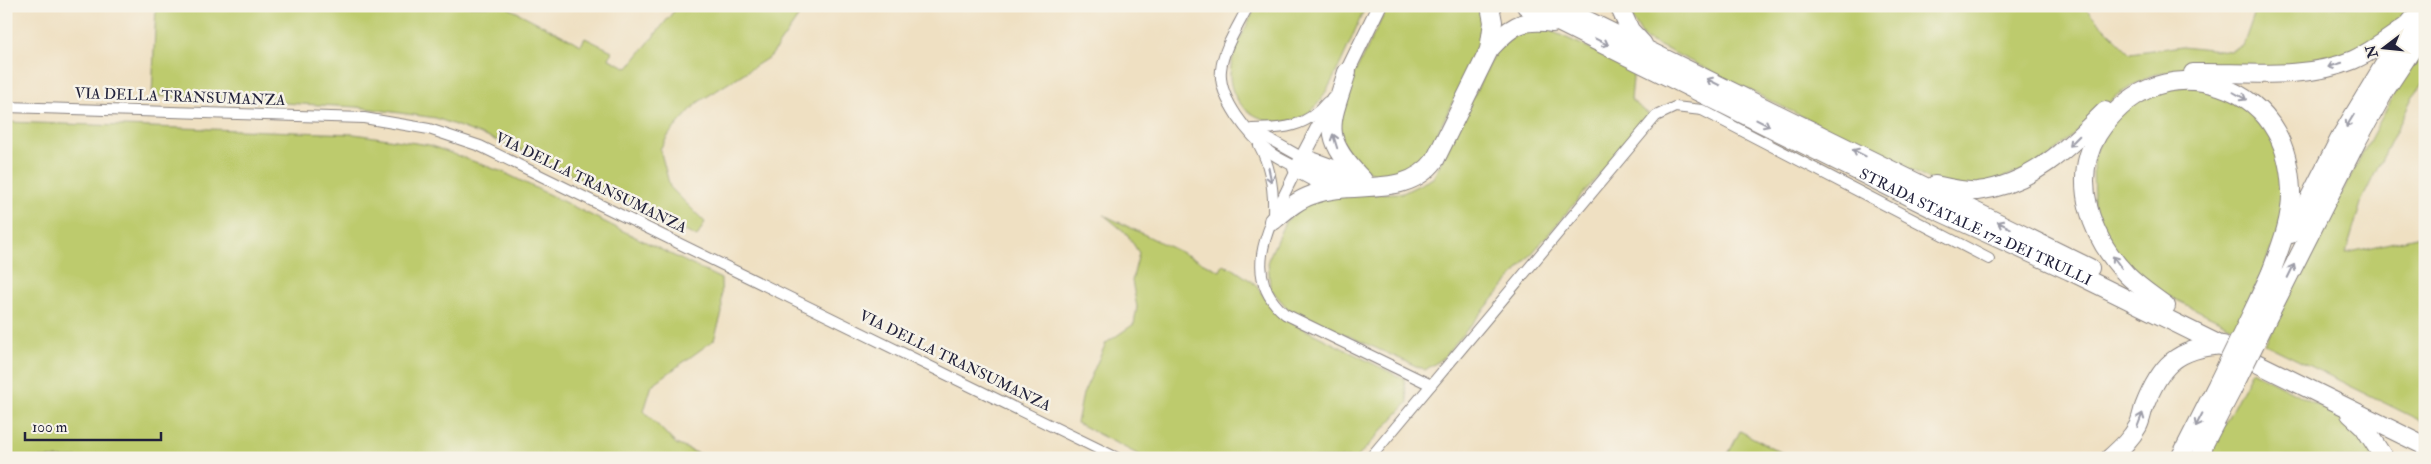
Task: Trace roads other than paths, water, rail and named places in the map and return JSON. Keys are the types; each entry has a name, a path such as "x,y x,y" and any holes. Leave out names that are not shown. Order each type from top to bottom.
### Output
{"highway":[{"path":"1489,50 1493,22 1490,6"},
{"name":"STRADA STATALE 172 DEI TRULLI","path":"1526,6 1936,210 2070,271 2425,446"},
{"name":"STRADA STATALE 172 DEI TRULLI","path":"1558,6 2425,433"},
{"path":"1619,6 1630,30 1655,53"},
{"path":"2269,278 2341,136 2408,25 2424,6"},
{"path":"1273,221 1294,204 1311,195 1372,183 1404,183 1422,175 1435,160 1489,50 1506,32 1518,24 1540,21 1569,26"},
{"path":"1914,180 1976,191 2008,183 2038,170 2068,148 2117,98 2148,80 2179,74 2321,70 2378,48 2408,25"},
{"path":"2180,458 2225,386 2262,312 2386,89 2425,30"},
{"path":"1343,79 1332,120 1332,130 1337,149 1343,158 1372,183"},
{"path":"2166,306 2136,284 2115,261 2092,220 2085,187 2089,155 2104,125 2124,103 2149,88 2161,84 2186,81 2210,83 2222,87 2252,104 2276,132 2284,152 2289,172 2290,201 2286,229 2269,278 2262,312"},
{"path":"1300,163 1372,183"},
{"path":"1300,163 1323,182 1344,187"},
{"path":"2110,458 2132,435 2140,423 2159,373 2184,352 2223,345"},
{"path":"2201,458 2204,444 2225,386"},
{"path":"2318,393 2364,426 2384,458"}],"street":[{"path":"1248,6 1223,59 1221,82 1225,98 1270,152 1300,163"},
{"path":"1379,6 1273,221 1262,252 1260,266 1266,295 1275,306 1297,320 1431,385"},
{"path":"1250,129 1286,128 1305,122 1320,110 1343,79"},
{"name":"VIA DELLA TRANSUMANZA","path":"6,107 364,118 429,129 480,146 1117,458"},
{"path":"1370,458 1656,116 1675,107 1702,110 1989,259"},
{"path":"1250,129 1269,168 1274,197 1273,221"}]}
